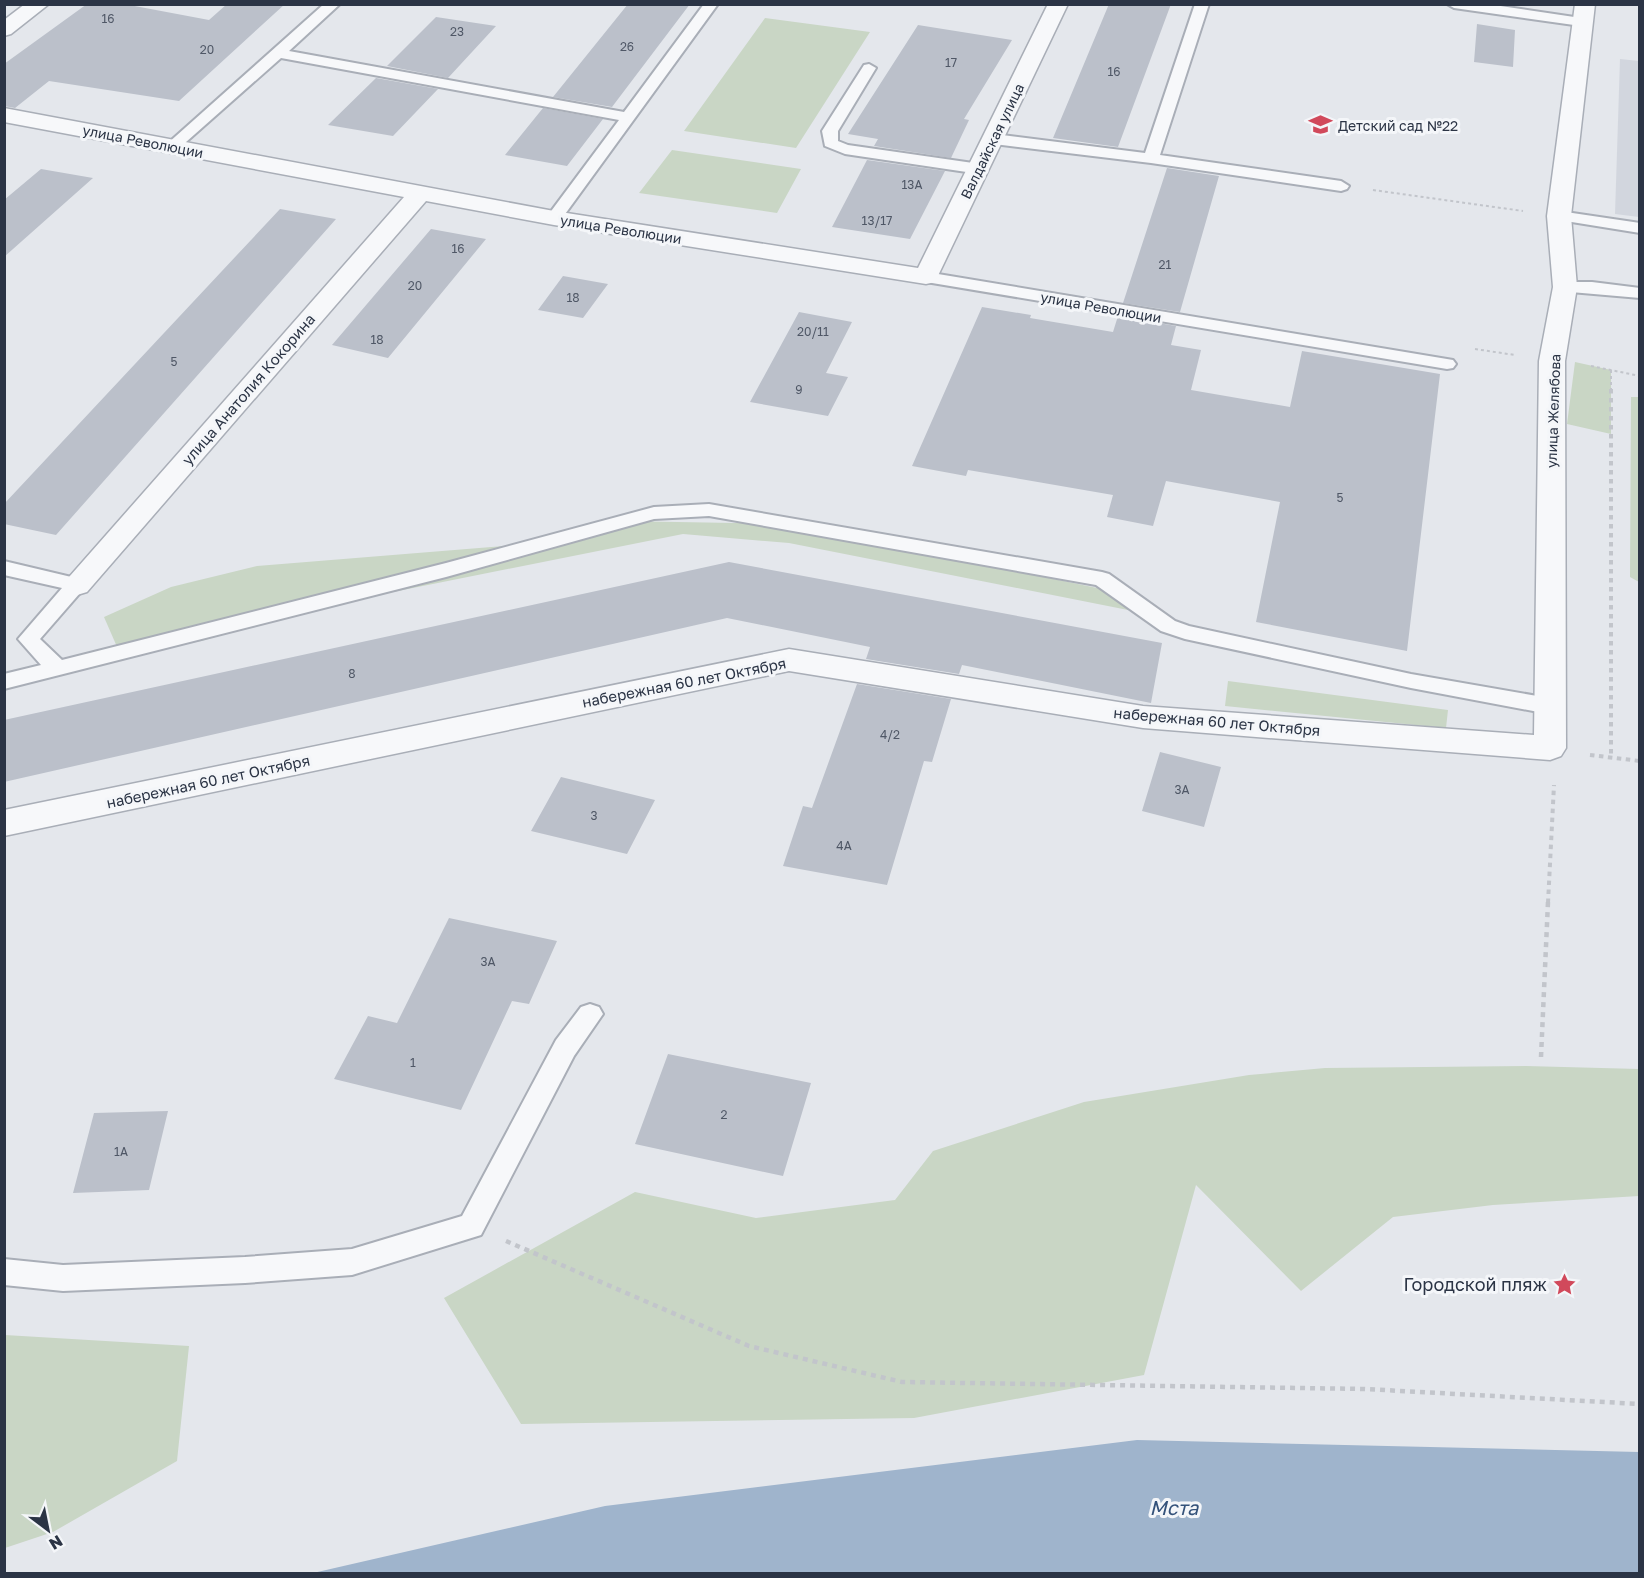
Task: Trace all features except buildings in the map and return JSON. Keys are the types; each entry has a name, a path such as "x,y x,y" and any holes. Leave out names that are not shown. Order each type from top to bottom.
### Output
{"street":[{"path":"4,30 39,4"},
{"name":"Валдайская улица","path":"926,278 1058,4"},
{"name":"улица Желябова","path":"1552,750 1549,706 1552,361 1565,287 1559,216 1583,13"},
{"name":"улица Революции","path":"4,115 554,218 926,278"},
{"name":"улица Анатолия Кокорина","path":"77,585 419,194"},
{"name":"набережная 60 лет Октября","path":"4,824 789,660 1143,717 1552,750"}],"lane":[{"path":"172,147 333,4"},
{"path":"554,218 711,4"},
{"path":"1151,158 1202,4"},
{"path":"1454,4 1583,13"},
{"path":"278,53 629,117"},
{"path":"869,68 830,131 830,142 845,149 980,169"},
{"path":"994,139 1151,158 1341,186"},
{"path":"1559,216 1640,228"},
{"name":"улица Революции","path":"926,278 1448,364"},
{"path":"1565,287 1592,287 1640,293"},
{"path":"4,682 446,570 654,513 709,510 1101,579 1168,626 1185,632 1411,681 1549,706"},
{"path":"4,568 77,585 28,639 58,669"},
{"path":"4,1272 63,1278 245,1270 352,1262 471,1226 565,1048 590,1014"}],"path":[{"path":"1341,186 1559,216"},
{"path":"1611,370 1611,758"},
{"path":"1541,1057 1552,750 1640,761"},
{"path":"471,1226 749,1346 902,1382 1365,1389 1640,1404"}],"shaded area":[{"path":"1620,59 1639,61 1639,217 1615,214"}],"green space":[{"path":"765,18 870,32 796,148 684,131"},
{"path":"672,150 801,169 777,213 639,193"},
{"path":"1575,362 1611,370 1611,434 1567,424"},
{"path":"1631,397 1640,397 1639,582 1630,577"},
{"path":"619,521 788,524 1136,596 1128,610 789,543 683,534 333,604 201,641 121,656 104,617 171,587 257,566 517,545"},
{"path":"1228,681 1448,710 1446,728 1225,706"},
{"path":"1526,1066 1639,1069 1639,1196 1493,1205 1393,1217 1301,1291 1196,1185 1144,1375 914,1418 521,1424 444,1298 635,1192 756,1218 895,1200 933,1151 1084,1102 1249,1075 1325,1068"},
{"path":"5,1335 189,1346 177,1461 53,1532 5,1548"}],"water":[{"name":"Мста","path":"1137,1440 1639,1452 1639,1573 313,1573 605,1506"}],"place":[{"name":"Детский сад №22","path":"1320,125"},
{"name":"Городской пляж","path":"1565,1284"}]}
